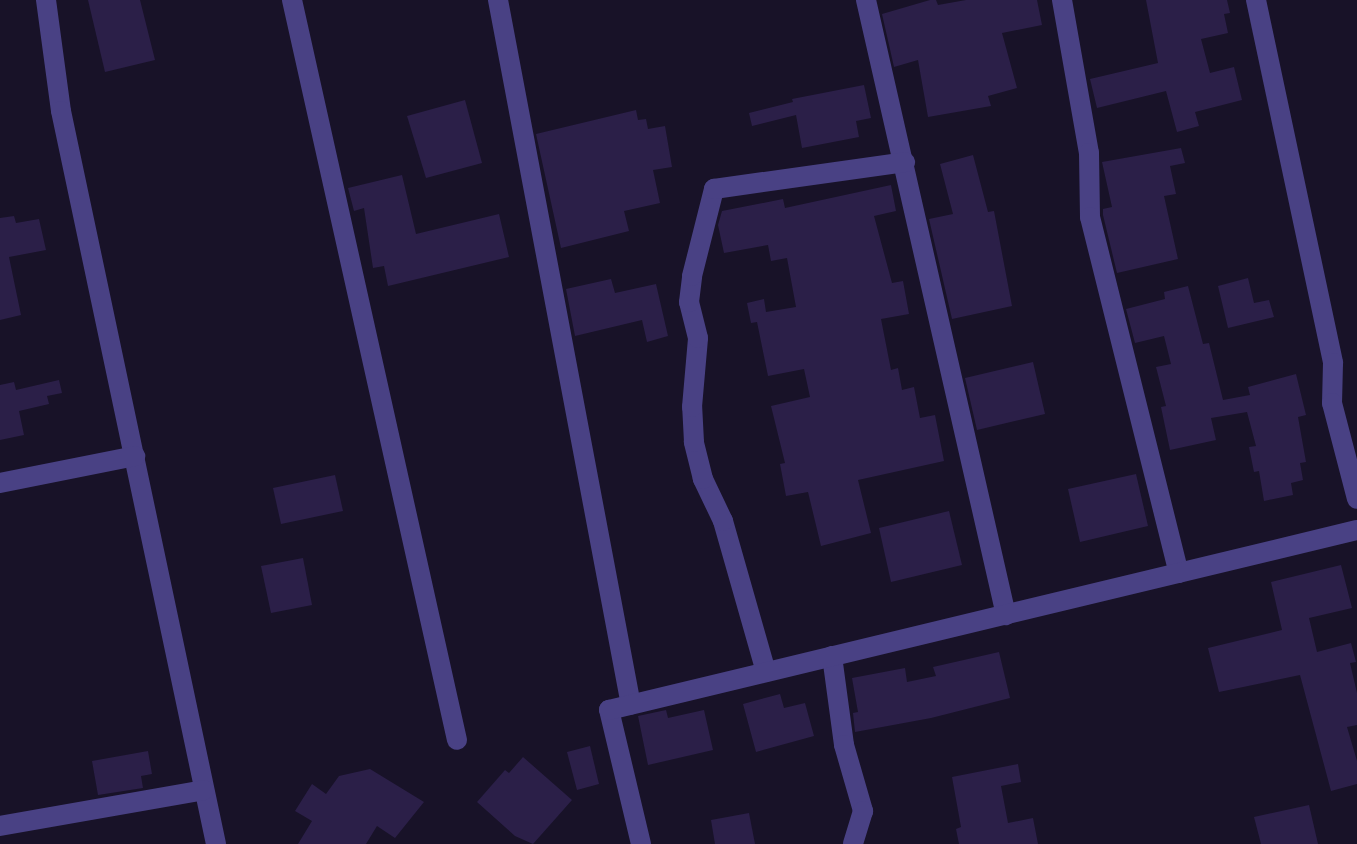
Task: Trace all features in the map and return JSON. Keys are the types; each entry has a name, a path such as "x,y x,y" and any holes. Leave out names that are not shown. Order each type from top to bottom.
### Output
{"street":[{"path":"46,0 61,111 216,844"},
{"path":"292,0 457,740"},
{"path":"498,0 631,705"},
{"path":"866,0 1006,615"},
{"path":"1062,0 1089,153 1090,217 1179,573"},
{"path":"1256,0 1333,363 1332,403 1357,499"},
{"path":"766,672 723,521 703,479 694,442 692,407 698,338 689,302 692,276 714,189 905,162"},
{"path":"0,483 135,456"},
{"path":"641,844 609,710 1357,530"},
{"path":"832,656 844,745 863,811 853,844"},
{"path":"0,826 204,790"}],"building":[{"path":"88,0 140,0 155,60 105,72"},
{"path":"936,0 938,5 966,0 1037,0 1042,25 1002,33 1017,88 988,96 991,106 928,117 918,60 894,67 882,14"},
{"path":"1146,0 1227,0 1230,13 1224,14 1228,33 1201,39 1210,73 1234,67 1242,100 1195,112 1199,126 1177,132 1166,91 1097,108 1090,79 1158,63"},
{"path":"864,85 871,118 856,121 859,137 802,148 796,115 752,126 749,113 793,102 792,99"},
{"path":"465,100 482,163 426,178 407,116"},
{"path":"636,110 638,120 646,119 648,129 665,126 672,167 653,170 660,203 624,211 629,231 561,248 536,134"},
{"path":"1181,148 1185,163 1170,166 1176,194 1164,196 1178,259 1117,273 1103,215 1103,209 1112,207 1102,162"},
{"path":"973,155 988,212 994,211 1012,306 952,319 929,219 953,214 940,164"},
{"path":"402,175 416,234 499,214 509,257 388,286 384,266 373,268 364,208 354,211 348,188"},
{"path":"891,185 896,211 874,216 892,283 903,281 909,314 881,319 891,370 898,368 902,390 914,387 920,418 935,415 944,461 858,480 871,533 821,546 808,492 786,496 780,464 785,463 771,406 810,397 804,369 768,376 757,322 751,323 747,303 764,299 766,312 796,307 787,258 771,261 768,245 724,253 718,225 722,211 783,199 785,208"},
{"path":"14,216 16,223 39,219 46,250 9,257 21,315 0,320 0,218"},
{"path":"1248,278 1254,303 1269,300 1274,317 1228,328 1218,286"},
{"path":"611,279 615,293 656,284 668,336 647,342 642,320 575,336 566,289"},
{"path":"1188,286 1203,344 1209,343 1223,400 1250,395 1248,387 1296,374 1306,415 1298,417 1306,462 1300,463 1303,480 1291,483 1293,495 1264,501 1259,471 1254,472 1249,447 1256,446 1247,412 1211,418 1216,440 1170,450 1161,407 1166,406 1156,367 1171,364 1164,336 1135,343 1126,309 1165,299 1164,292"},
{"path":"1033,362 1045,414 977,430 965,378"},
{"path":"59,380 62,393 47,396 49,404 19,411 24,435 0,440 0,385 14,382 16,390"},
{"path":"1136,474 1148,526 1080,542 1068,489"},
{"path":"335,475 343,511 281,524 273,488"},
{"path":"949,511 962,565 891,582 879,528"},
{"path":"303,558 312,605 271,613 261,566"},
{"path":"1341,565 1352,608 1309,618 1317,652 1351,643 1356,662 1350,663 1357,693 1357,725 1347,727 1357,761 1357,784 1331,791 1300,675 1219,692 1208,648 1282,630 1271,582"},
{"path":"999,652 1010,698 931,718 855,732 853,713 858,712 852,678 905,668 907,682 936,676 933,667"},
{"path":"780,694 784,708 805,703 814,736 756,752 743,704"},
{"path":"666,710 668,718 704,710 713,750 648,765 638,716"},
{"path":"590,746 599,784 577,790 567,752"},
{"path":"148,751 152,774 141,776 143,788 98,795 92,761"},
{"path":"523,757 572,800 533,844 515,836 477,802 505,770 509,773"},
{"path":"1018,764 1021,782 1001,786 1008,823 1033,818 1038,844 959,844 956,829 961,827 952,777"},
{"path":"370,769 424,802 395,838 377,826 366,844 298,844 312,821 295,811 312,784 326,794 339,776"},
{"path":"1309,805 1318,844 1261,844 1254,817"},
{"path":"749,813 755,844 715,844 711,820"}]}
